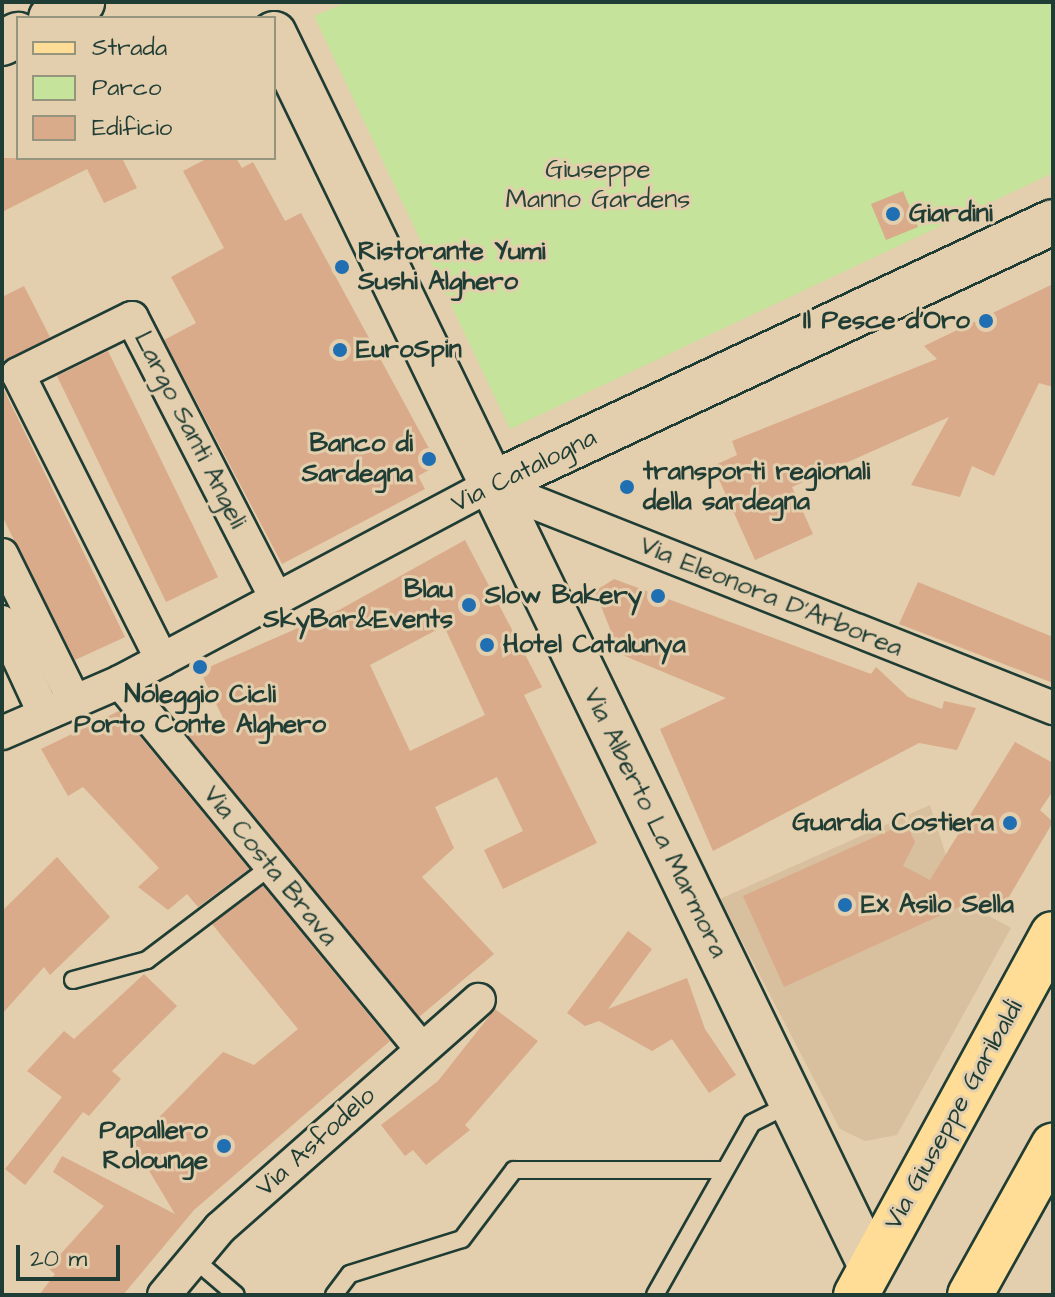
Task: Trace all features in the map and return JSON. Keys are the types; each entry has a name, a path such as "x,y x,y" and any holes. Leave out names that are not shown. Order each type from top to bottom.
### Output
{"main road":[{"path":"55,16 82,2"},
{"name":"Via Alberto La Marmora","path":"276,38 792,1103 863,1281"},
{"name":"Via Catalogna","path":"490,485 1053,222"},
{"name":"Via Giuseppe Garibaldi","path":"863,1281 1053,934"},
{"path":"970,1295 1053,1146"}],"street":[{"name":"Largo Santi Angeli","path":"162,660 18,374 132,318 277,600"},
{"name":"Via Catalogna","path":"2,733 120,682 490,485"},
{"name":"Via Eleonora D'Arborea","path":"490,485 1053,708"},
{"path":"2,555 74,701"},
{"path":"2,622 44,713"},
{"name":"Via Costa Brava","path":"120,682 421,1049"},
{"name":"Via Asfodelo","path":"164,1295 194,1259 421,1049 479,1000"}],"lane":[{"path":"73,980 147,960 270,867"},
{"path":"655,1295 752,1123 792,1103"},
{"path":"334,1295 350,1274 462,1239 514,1170 725,1170"},
{"path":"194,1259 236,1295"}],"shaded area":[{"path":"930,805 960,900 1011,928 897,1135 865,1141 840,1129 720,899"}],"green space":[{"name":"Giuseppe Manno Gardens","path":"347,2 1053,2 1053,173 510,429 314,16"}],"building":[{"path":"2,158 123,160 137,188 104,203 87,169 2,212"},
{"path":"204,160 237,160 242,168 253,162 285,221 301,213 438,465 418,476 425,489 282,564 164,340 196,323 171,277 224,248 183,171"},
{"path":"903,191 918,227 886,240 871,204"},
{"path":"1053,284 1053,387 1039,383 994,476 972,466 960,497 911,485 949,417 792,487 813,534 755,560 713,466 737,455 732,441 937,359 924,346"},
{"path":"24,286 50,337 2,364 2,297"},
{"path":"108,351 218,577 166,602 57,376"},
{"path":"2,386 125,637 75,660 2,516"},
{"path":"465,540 542,687 524,695 597,843 503,889 484,850 523,831 497,777 435,807 454,848 422,877 494,954 419,1017 188,735 223,718 200,671 339,610","holes":["444,626 485,715 410,751 370,665"]},
{"path":"614,579 871,674 876,667 908,697 942,709 944,701 976,708 957,750 919,743 713,851 660,729 726,698 620,654 595,591"},
{"path":"918,582 1053,637 1053,683 899,624"},
{"path":"119,711 249,869 198,907 187,894 168,910 138,887 159,868 83,787 68,796 41,749"},
{"path":"1015,742 1053,763 1053,791 1040,810 1053,822 1000,912 974,900 784,987 743,896 906,823 915,842 903,866 930,880"},
{"path":"57,857 110,917 50,975 44,967 2,1014 2,911"},
{"path":"263,886 390,1041 194,1210 123,1295 39,1295 55,1274 48,1268 104,1206 53,1172 62,1156 175,1214 133,1144 223,1052 254,1065 298,1029 212,924"},
{"path":"628,931 652,949 608,1009 687,978 705,1029 736,1075 709,1093 672,1039 652,1051 599,1021 585,1026 567,1013"},
{"path":"144,974 177,1006 112,1071 121,1079 89,1116 83,1112 25,1185 5,1169 62,1097 27,1071 64,1031 74,1039"},
{"path":"495,1009 538,1041 465,1125 470,1130 426,1165 413,1150 405,1156 381,1125 438,1081"}],"place":[{"name":"Giardini","path":"893,214"},
{"name":"Ristorante Yumi Sushi Alghero","path":"342,267"},
{"name":"Il Pesce d'Oro","path":"986,321"},
{"name":"EuroSpin","path":"340,350"},
{"name":"Banco di Sardegna","path":"429,459"},
{"name":"transporti regionali della sardegna","path":"627,487"},
{"name":"Slow Bakery","path":"658,596"},
{"name":"Blau SkyBar&Events","path":"469,605"},
{"name":"Hotel Catalunya","path":"487,645"},
{"name":"Noleggio Cicli Porto Conte Alghero","path":"200,667"},
{"name":"Guardia Costiera","path":"1010,823"},
{"name":"Ex Asilo Sella","path":"845,905"},
{"name":"Papallero Rolounge","path":"224,1146"}]}
